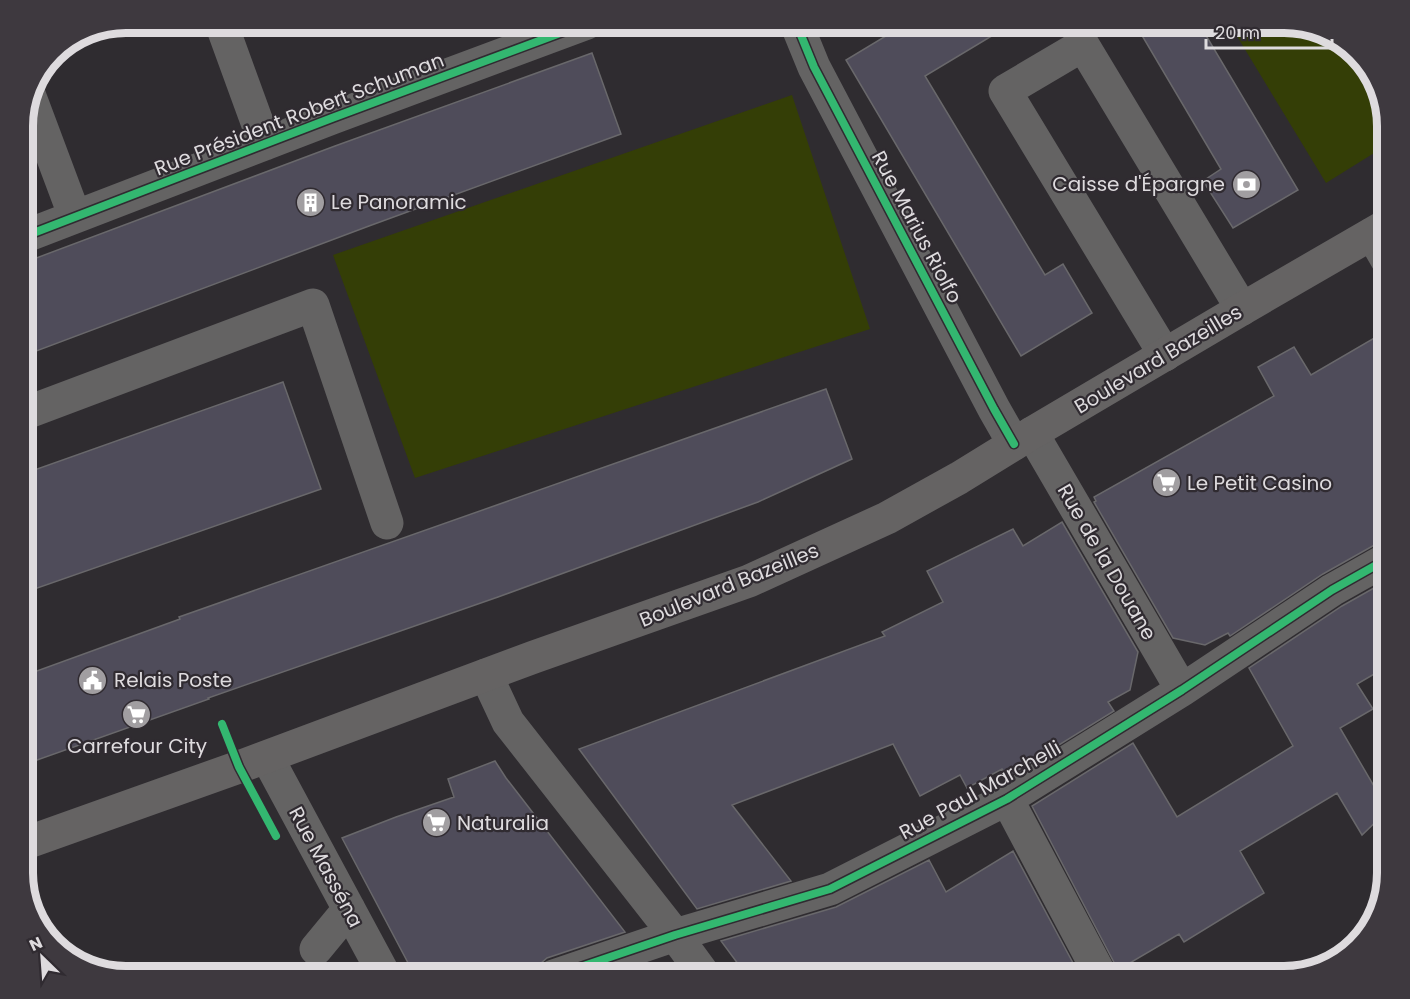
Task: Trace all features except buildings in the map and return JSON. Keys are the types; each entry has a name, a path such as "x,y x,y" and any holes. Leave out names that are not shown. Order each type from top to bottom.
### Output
{"main road":[{"name":"Boulevard Bazeilles","path":"33,840 749,581 887,518 959,478 1242,309 1377,242"}],"street":[{"path":"225,33 265,144"},
{"name":"Rue Président Robert Schuman","path":"33,233 265,144 539,33"},
{"name":"Rue Marius Riolfo","path":"800,33 814,67 994,408 1023,438"},
{"path":"1164,355 1005,91 1083,45 1242,309"},
{"path":"35,108 75,217"},
{"path":"33,410 313,305 387,523"},
{"name":"Rue de la Douane","path":"1023,438 1182,690"},
{"name":"Rue Paul Marchelli","path":"584,966 675,935 830,889 1006,799 1182,690 1332,590 1377,564"},
{"path":"486,675 508,722 698,966"},
{"name":"Rue Masséna","path":"267,757 380,966"},
{"path":"1006,799 1096,966"},
{"path":"316,949 349,909"}],"green space":[{"path":"1235,33 1284,33 1314,38 1340,52 1358,70 1374,102 1377,151 1326,183"},
{"path":"792,95 870,329 415,478 333,255"}],"cycle path":[{"path":"33,233 560,33"},
{"path":"800,33 814,67 1014,444"},
{"path":"584,966 675,935 830,889 1007,799 1182,690 1332,590 1377,565"},
{"path":"222,724 239,767 276,836"}],"place":[{"name":"Caisse d'Épargne","path":"1246,184"},
{"name":"Le Panoramic","path":"310,202"},
{"name":"Le Petit Casino","path":"1166,483"},
{"name":"Relais Poste","path":"93,680"},
{"name":"Carrefour City","path":"137,715"},
{"name":"Naturalia","path":"436,823"}]}
